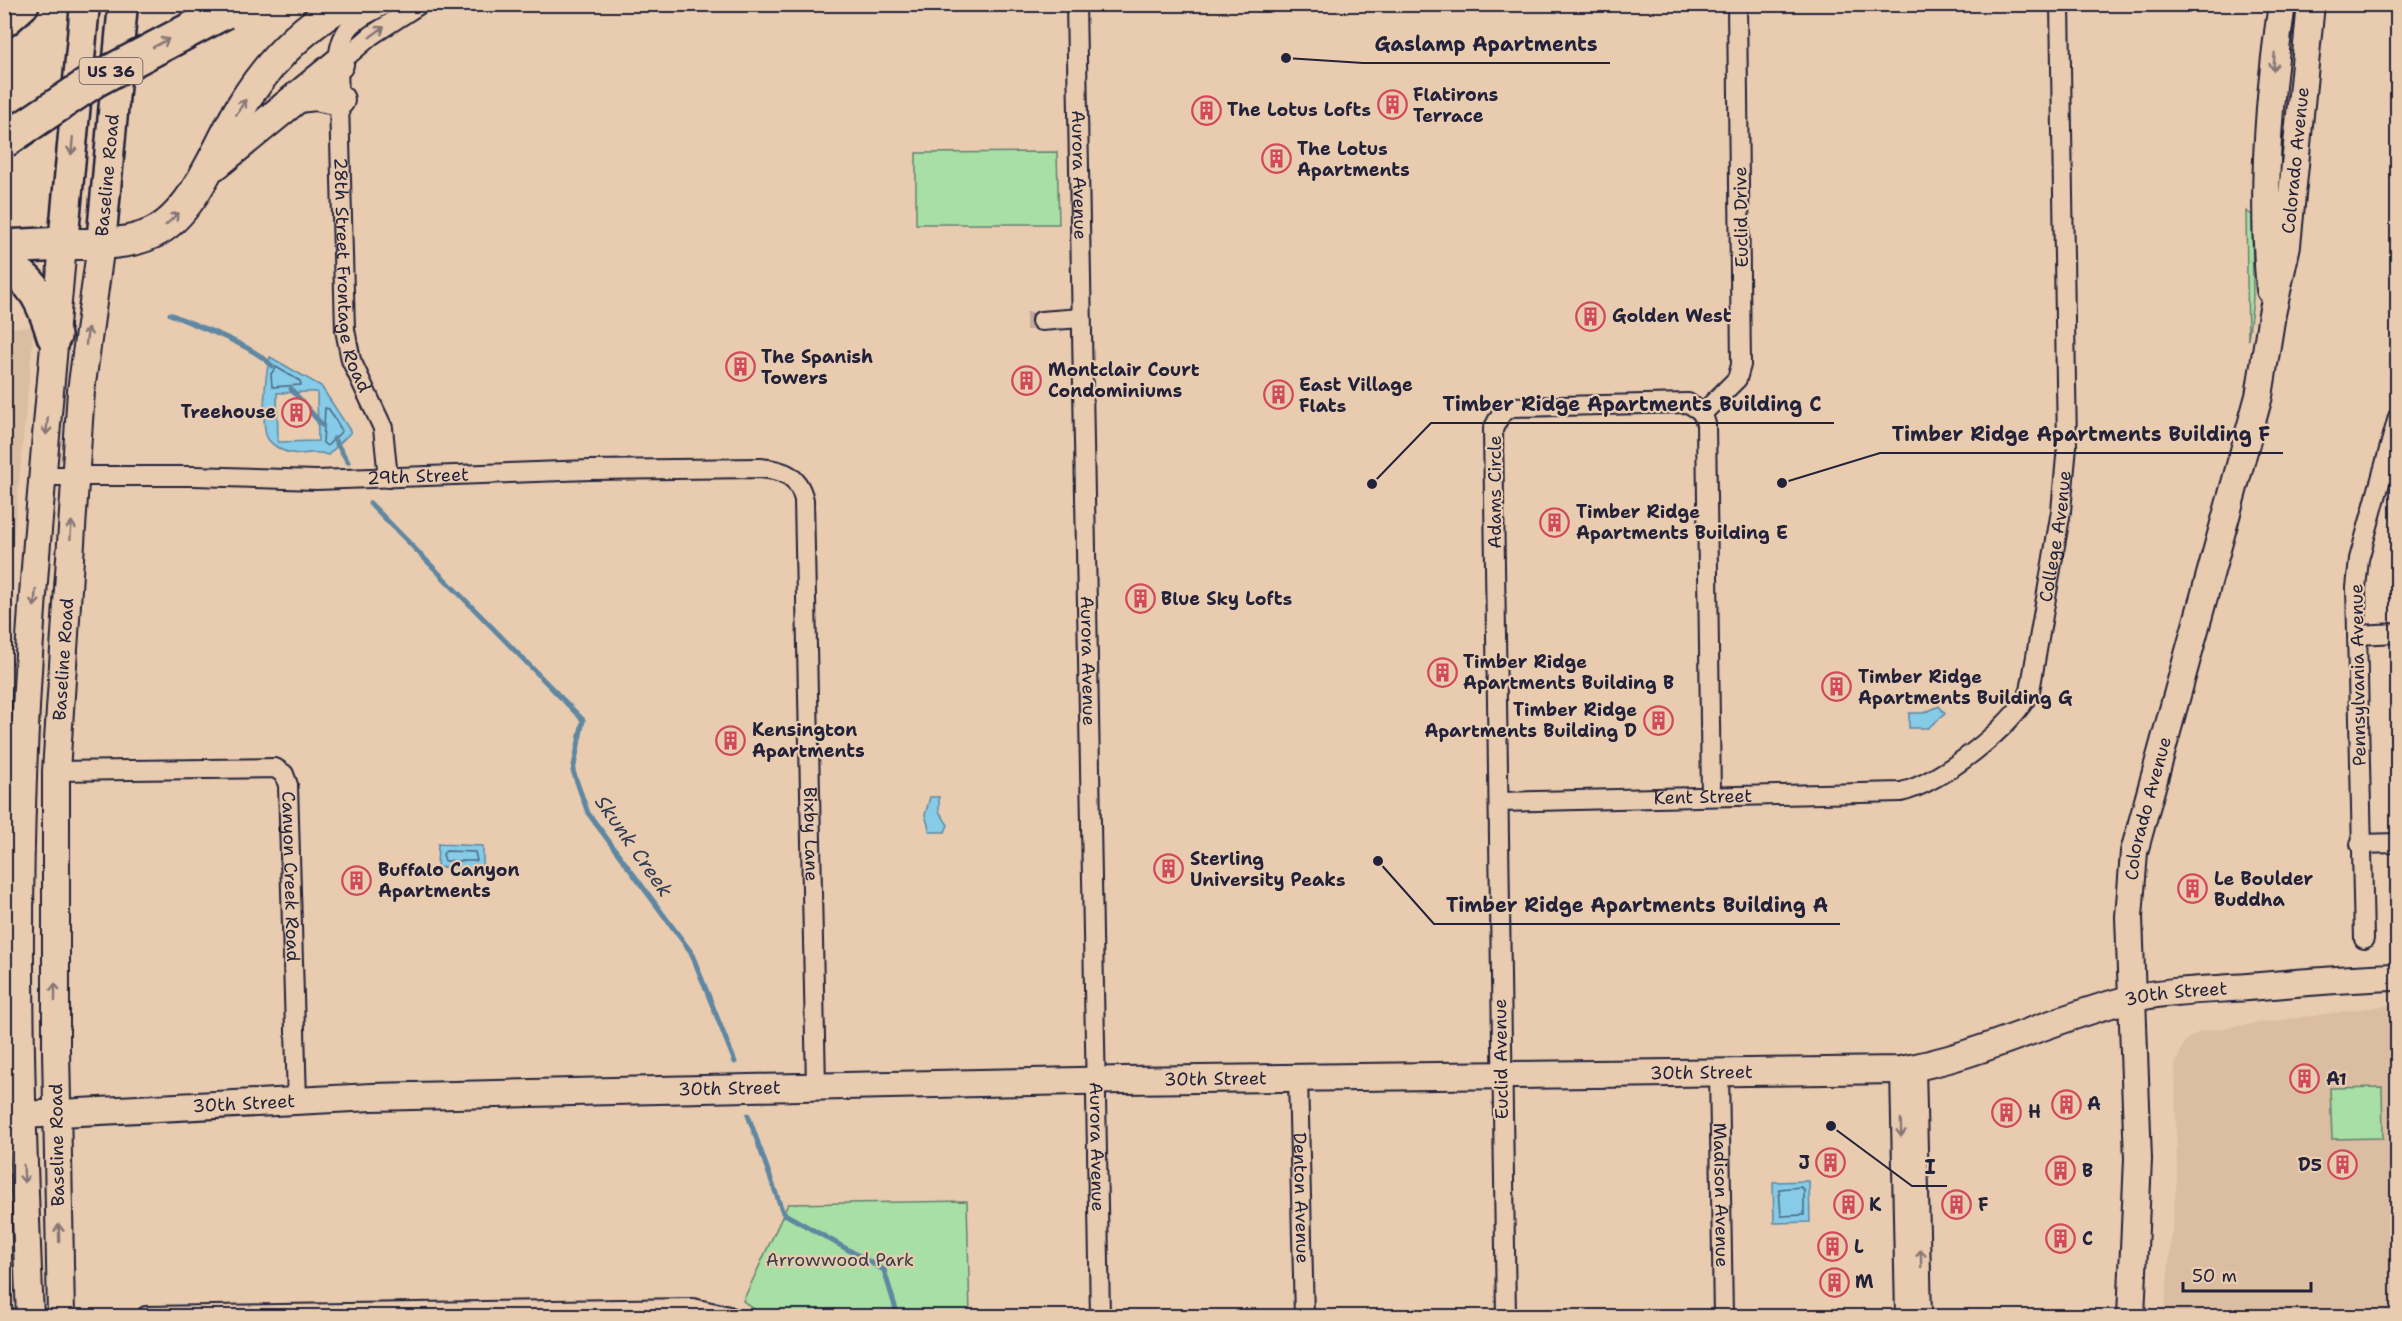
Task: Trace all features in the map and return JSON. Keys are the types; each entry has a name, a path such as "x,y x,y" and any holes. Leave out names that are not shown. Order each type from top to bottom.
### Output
{"highway":[{"path":"4,20 22,4"},
{"path":"4,247 101,244 138,239 156,232 173,219 203,177 231,123 262,75 302,35 343,4"},
{"name":"US 36","path":"4,141 95,80 233,8"},
{"path":"203,177 338,64"},
{"path":"298,97 313,95 339,100"},
{"path":"4,266 18,273 33,287 44,305 54,336"}],"main road":[{"name":"Baseline Road","path":"30,1317 10,1116 23,779 42,476 85,4"},
{"name":"Baseline Road","path":"61,1317 57,1114 56,771 84,361 101,244 123,4"},
{"name":"Colorado Avenue","path":"2272,314 2265,201 2274,55 2282,4"},
{"name":"Colorado Avenue","path":"2131,1317 2138,1159 2129,917 2134,852 2259,396 2272,314 2287,245 2311,4"},
{"name":"30th Street","path":"10,1116 297,1101 816,1086 1908,1068 1986,1049 2059,1021 2133,999 2188,991 2397,977"}],"street":[{"name":"28th Street Frontage Road","path":"387,4 364,15 348,28 340,43 338,64 345,330 351,360 383,428 388,478"},
{"path":"338,64 372,35 420,4"},
{"name":"Aurora Avenue","path":"1076,4 1100,1317"},
{"name":"Euclid Drive","path":"1702,414 1737,379 1741,366 1737,4"},
{"name":"College Avenue","path":"1908,790 1936,779 2012,720 2030,691 2061,511 2067,446 2060,4"},
{"path":"1041,321 1081,318"},
{"name":"Adams Circle","path":"1499,802 1493,429 1501,414 1512,407 1526,405 1688,403 1698,408 1702,414"},
{"path":"1702,414 1706,430 1711,796"},
{"name":"Pennsylvania Avenue","path":"2364,939 2360,843 2356,588 2359,559 2397,417"},
{"name":"29th Street","path":"42,476 195,476 291,480 590,470 760,468 777,470 792,476"},
{"name":"Bixby Lane","path":"792,476 800,487 804,500 816,1086"},
{"path":"2357,635 2397,633"},
{"name":"Canyon Creek Road","path":"56,771 274,768 284,774 288,785 297,1101"},
{"name":"Kent Street","path":"1499,802 1908,790"},
{"name":"Euclid Avenue","path":"1499,802 1506,1317"},
{"path":"2360,843 2397,843"},
{"path":"1905,1317 1908,1068"},
{"path":"1908,1068 1922,1317"},
{"name":"Madison Avenue","path":"1719,1072 1723,1317"},
{"name":"Denton Avenue","path":"1298,1078 1304,1317"},
{"path":"146,1317 153,1314 707,1310 729,1317"}],"shaded area":[{"path":"34,327 5,627 5,328"},
{"path":"2397,1004 2397,1316 2164,1316 2177,1178 2175,1065 2185,1041 2201,1031"}],"green space":[{"path":"1057,152 1059,224 916,224 916,153"},
{"path":"2246,211 2252,215 2253,299 2248,340"},
{"path":"2382,1087 2383,1138 2332,1139 2330,1088"},
{"name":"Arrowwood Park","path":"967,1201 970,1316 764,1316 743,1301 788,1204"}],"water":[{"path":"270,357 321,386 351,432 328,455 288,452 277,447 266,435 264,408","holes":["317,392 318,441 278,442 277,393"]},
{"path":"1939,706 1945,714 1928,728 1909,728 1909,713 1924,713"},
{"path":"930,797 939,797 939,811 948,825 945,832 930,832 925,815"},
{"path":"438,844 483,846 483,869 437,867"},
{"path":"1809,1181 1810,1222 1774,1223 1773,1182"}],"waterway":[{"name":"Skunk Creek","path":"170,314 239,343 264,358 272,366"},
{"name":"Skunk Creek","path":"291,389 322,425"},
{"name":"Skunk Creek","path":"334,439 348,462"},
{"name":"Skunk Creek","path":"370,503 583,720 573,771 588,813 691,952 735,1062"},
{"name":"Skunk Creek","path":"748,1115 783,1213 884,1270 898,1316"}],"tunnel":[{"path":"1026,321 1041,321"}],"place":[{"name":"Gaslamp Apartments","path":"1286,58"},
{"name":"Flatirons Terrace","path":"1392,105"},
{"name":"The Lotus Lofts","path":"1206,110"},
{"name":"The Lotus Apartments","path":"1276,159"},
{"name":"Golden West","path":"1591,316"},
{"name":"The Spanish Towers","path":"740,367"},
{"name":"Montclair Court Condominiums","path":"1027,380"},
{"name":"East Village Flats","path":"1278,395"},
{"name":"Treehouse","path":"297,412"},
{"name":"Timber Ridge Apartments Building F","path":"1782,483"},
{"name":"Timber Ridge Apartments Building C","path":"1372,484"},
{"name":"Timber Ridge Apartments Building E","path":"1555,522"},
{"name":"Blue Sky Lofts","path":"1140,599"},
{"name":"Timber Ridge Apartments Building B","path":"1442,672"},
{"name":"Timber Ridge Apartments Building G","path":"1837,687"},
{"name":"Timber Ridge Apartments Building D","path":"1658,720"},
{"name":"Kensington Apartments","path":"731,740"},
{"name":"Timber Ridge Apartments Building A","path":"1378,861"},
{"name":"Sterling University Peaks","path":"1169,869"},
{"name":"Buffalo Canyon Apartments","path":"357,880"},
{"name":"Le Boulder Buddha","path":"2193,889"},
{"name":"A1","path":"2305,1079"},
{"name":"A","path":"2066,1104"},
{"name":"H","path":"2007,1112"},
{"name":"I","path":"1831,1126"},
{"name":"J","path":"1831,1163"},
{"name":"D5","path":"2343,1165"},
{"name":"B","path":"2061,1171"},
{"name":"K","path":"1848,1205"},
{"name":"F","path":"1957,1205"},
{"name":"C","path":"2061,1239"},
{"name":"L","path":"1833,1247"},
{"name":"M","path":"1834,1282"}]}
